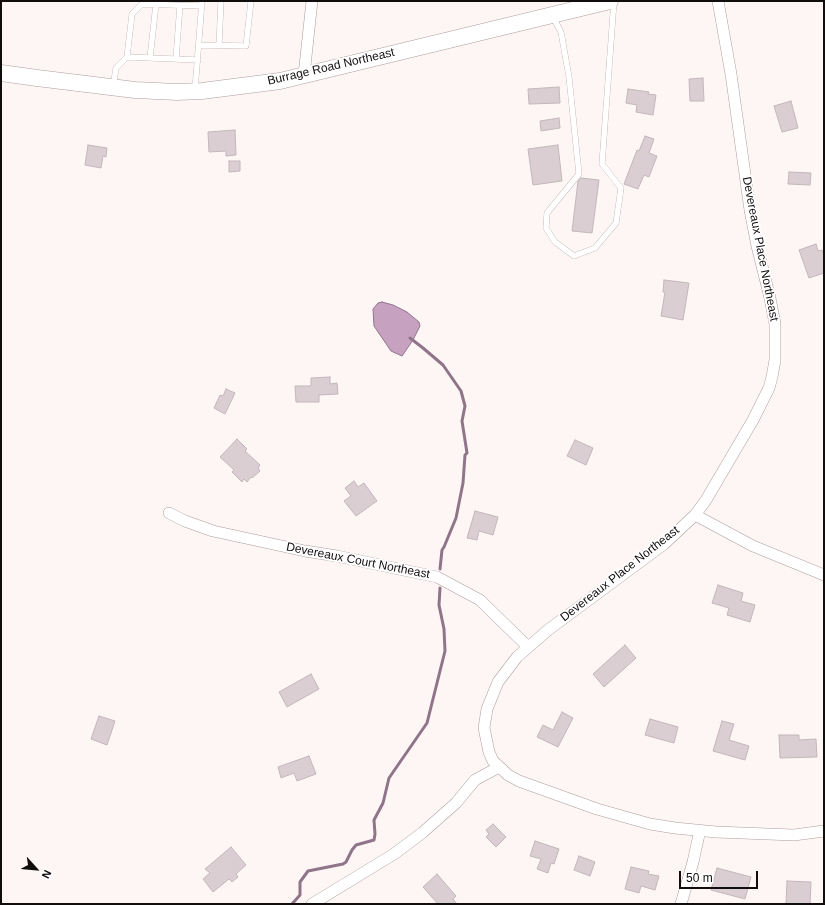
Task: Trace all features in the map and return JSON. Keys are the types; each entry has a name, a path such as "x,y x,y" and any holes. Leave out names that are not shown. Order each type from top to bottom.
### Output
{"street":[{"path":"304,75 312,1"},
{"name":"Burrage Road Northeast","path":"1,73 113,87 177,92 280,81 610,1"},
{"name":"Devereaux Place Northeast","path":"718,1 731,74 750,210 775,324 775,360 769,388 753,420 706,500 695,515 664,544 528,647 506,670 498,682 487,709 484,728 488,752 499,767 508,775 519,781 597,810 650,824 700,830 794,835 824,831"},
{"name":"Devereaux Court Northeast","path":"170,513 185,521 213,532 437,577 480,600 528,647"},
{"path":"695,515 753,546 824,575"},
{"path":"312,904 394,854 450,808 475,780 499,767"},
{"path":"681,904 700,830"}],"lane":[{"path":"219,45 221,1"},
{"path":"199,45 246,46 251,1"},
{"path":"552,15 561,32 570,77 579,174 547,213 546,228 554,242 574,256 595,248 616,222 621,188 602,164 614,1"},
{"path":"113,87 116,68 127,57 132,14 142,4 202,4 195,91"},
{"path":"150,58 156,4"},
{"path":"176,59 180,5"},
{"path":"127,57 198,60"}],"shaded area":[{"path":"382,302 393,305 407,312 419,322 420,326 413,340 402,356 391,351 374,326 373,309 378,303"}],"building":[{"path":"703,78 704,101 690,101 689,79"},
{"path":"559,87 560,103 529,104 528,89"},
{"path":"628,89 649,92 648,94 656,95 653,115 636,112 637,105 626,103"},
{"path":"791,101 798,128 782,132 774,106"},
{"path":"559,118 560,128 541,131 540,121"},
{"path":"235,130 236,155 226,156 226,151 209,152 208,132"},
{"path":"645,136 654,139 649,153 657,156 649,177 644,175 638,189 624,184 637,150 639,151"},
{"path":"88,145 107,148 106,157 103,156 101,168 85,165"},
{"path":"558,145 562,181 533,185 528,149"},
{"path":"229,161 240,161 240,171 229,172"},
{"path":"789,172 811,173 810,185 788,184"},
{"path":"581,178 599,180 592,233 572,231 578,181"},
{"path":"816,244 818,251 822,250 824,255 824,273 809,278 799,250"},
{"path":"664,280 689,283 683,320 661,316 665,292 663,292"},
{"path":"330,377 330,384 337,383 338,394 319,395 319,402 296,402 295,386 311,386 311,378"},
{"path":"226,389 235,393 225,414 214,408 220,395 223,396"},
{"path":"237,439 247,449 245,451 260,465 258,468 260,471 252,478 251,477 247,482 244,479 242,482 232,472 234,470 220,457"},
{"path":"575,440 593,448 586,465 567,456"},
{"path":"354,481 358,487 364,483 377,501 356,516 344,501 351,496 345,488"},
{"path":"475,511 498,517 493,535 479,531 477,540 467,538"},
{"path":"718,585 743,593 741,601 755,605 750,622 727,615 729,608 712,603"},
{"path":"625,645 636,658 604,687 593,674"},
{"path":"311,674 319,689 287,707 279,692"},
{"path":"562,712 573,718 558,747 537,737 543,725 553,730"},
{"path":"99,716 115,721 107,745 91,739"},
{"path":"650,719 678,727 674,743 645,735"},
{"path":"722,721 734,724 729,740 749,746 745,760 713,751"},
{"path":"779,735 799,735 799,740 816,739 817,757 780,758"},
{"path":"309,756 316,774 297,781 294,773 281,778 278,767"},
{"path":"493,824 506,837 496,847 486,837 489,834 486,830"},
{"path":"535,841 559,849 554,864 551,863 548,873 537,869 541,859 530,856"},
{"path":"231,847 246,865 236,874 238,877 232,882 229,879 213,892 203,879 210,873 205,869"},
{"path":"579,856 595,862 590,876 574,870"},
{"path":"631,867 649,871 648,874 659,876 655,890 641,886 639,893 625,889"},
{"path":"717,868 751,877 745,899 711,890"},
{"path":"437,874 456,896 453,899 457,904 438,904 423,887"},
{"path":"787,881 811,882 810,904 786,904"}],"waterway":[{"path":"410,338 443,365 461,391 465,406 462,421 467,453 465,455 463,483 456,518 442,550 440,569"},
{"path":"292,904 300,895 300,882 308,871 343,864 346,862 356,845 374,840 374,820 383,803 389,778 427,723 445,651 444,629 439,605 440,588"}]}
